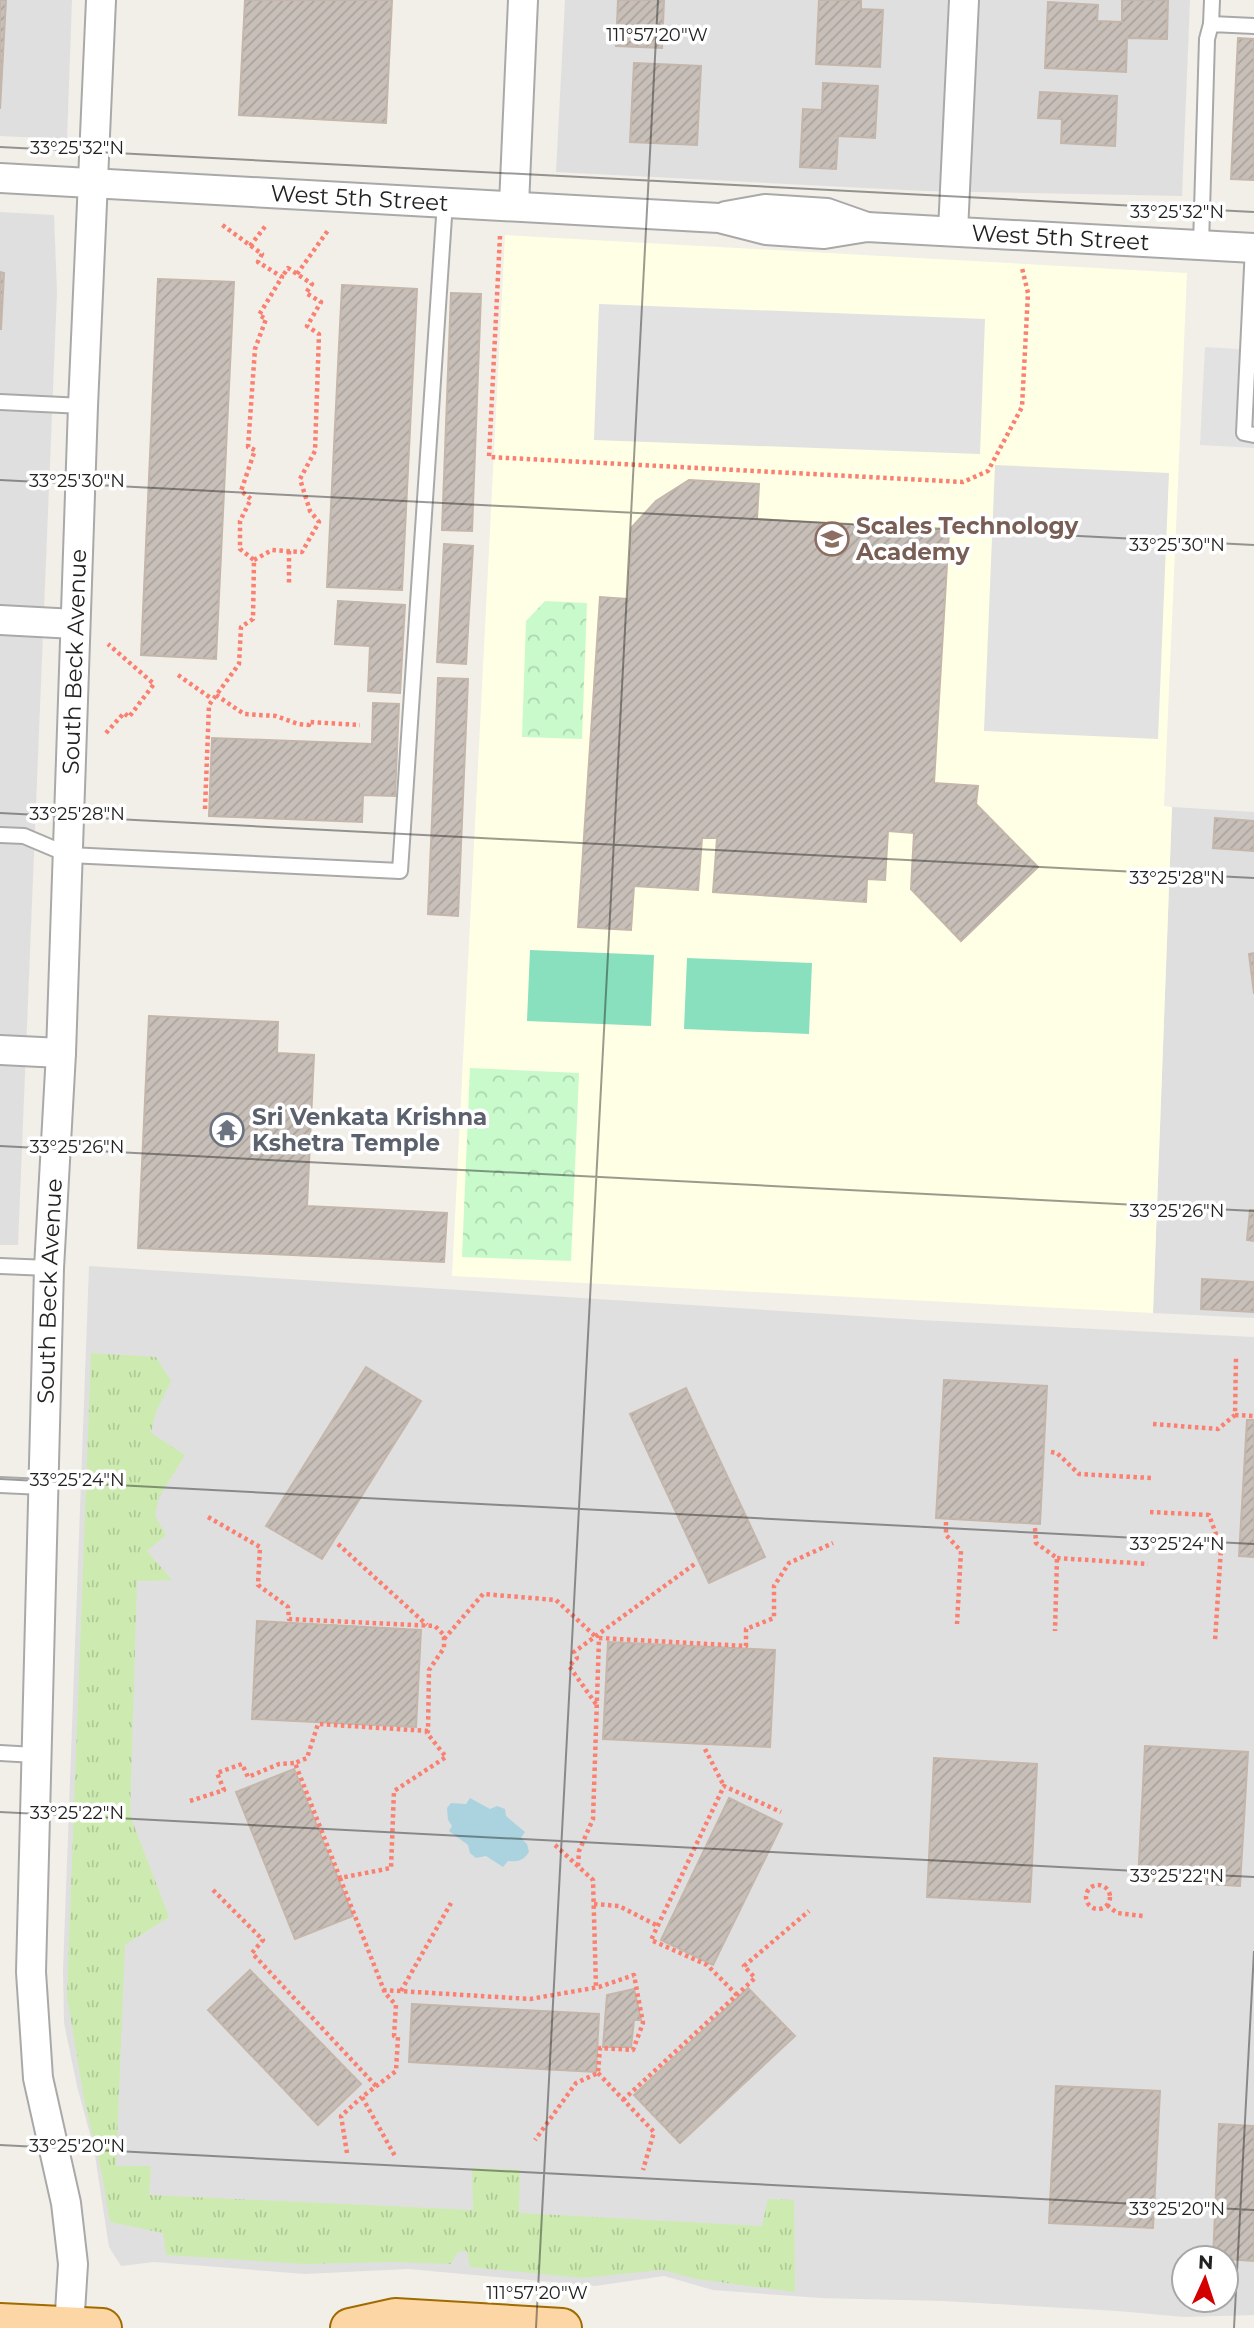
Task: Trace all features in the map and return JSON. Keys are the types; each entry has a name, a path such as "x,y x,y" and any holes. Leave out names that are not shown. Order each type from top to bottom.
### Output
{"main road":[{"path":"350,2328 395,2318 562,2328"},
{"path":"0,2323 80,2327"}],"street":[{"name":"South Beck Avenue","path":"80,2327 66,2203 38,2078 31,1972 49,1268 61,1054 83,406 101,0"},
{"path":"514,205 523,0"},
{"path":"953,231 964,0"},
{"name":"West 5th Street","path":"0,178 719,218 765,209 827,213 867,227 1254,247"},
{"path":"0,620 75,624"},
{"path":"0,1050 61,1054"}],"lane":[{"path":"1201,245 1207,39 1212,0"},
{"path":"1211,24 1254,26"},
{"path":"0,835 24,836 69,855 400,871 445,202"},
{"path":"1254,247 1244,433 1254,435"},
{"path":"0,402 83,406"},
{"path":"0,1266 49,1268"},
{"path":"0,1485 43,1487"},
{"path":"0,1753 35,1755"}],"path":[{"path":"211,218 262,254 258,262 282,278"},
{"path":"250,246 269,221"},
{"path":"297,274 332,225"},
{"path":"500,235 489,457 963,482 988,471 1022,407 1028,293 1021,265"},
{"path":"288,268 312,284 306,293 321,302 307,326 319,334 315,451 300,479 310,511 319,522 302,552 272,550 254,559 240,549 240,521 251,499 241,491 255,450 248,447 255,349 266,319 259,315 288,268"},
{"path":"289,551 289,586"},
{"path":"205,809 209,705 239,664 241,626 253,619 254,559"},
{"path":"106,733 124,713 129,717 154,684 107,643"},
{"path":"178,675 244,714 276,716 298,724 309,725 309,722 360,725"},
{"path":"1235,1415 1236,1358"},
{"path":"1153,1424 1218,1429 1235,1415 1254,1416"},
{"path":"1051,1452 1057,1453 1079,1474 1151,1478"},
{"path":"1150,1511 1209,1515 1221,1548 1215,1641"},
{"path":"208,1517 260,1547 258,1585 288,1607 289,1619 428,1625 435,1626 444,1635 444,1648 429,1670 428,1731 446,1758 394,1791 391,1868 341,1878"},
{"path":"946,1522 946,1535 961,1551 957,1624"},
{"path":"1035,1528 1036,1543 1057,1558 1148,1563"},
{"path":"338,1544 428,1625"},
{"path":"444,1639 482,1594 556,1600 597,1637 746,1646 746,1629 774,1618 774,1586 789,1563 834,1544"},
{"path":"1055,1630 1057,1558"},
{"path":"596,1704 569,1666 577,1658 574,1651 597,1637 696,1563"},
{"path":"578,1866 579,1851 593,1819 597,1637"},
{"path":"190,1801 224,1790 217,1773 242,1764 248,1777 279,1764 295,1763 307,1758 318,1724 428,1731"},
{"path":"705,1749 724,1786 781,1812"},
{"path":"295,1763 383,1990 396,2005 396,2071 362,2096 341,2116 347,2153"},
{"path":"724,1786 651,1940 707,1965 737,1994"},
{"path":"555,1845 593,1880 596,1987"},
{"path":"1096,1886 1107,1889 1110,1897 1107,1905 1098,1909 1091,1906 1087,1900 1089,1889 1096,1886"},
{"path":"213,1890 263,1940 252,1953 376,2086"},
{"path":"401,1991 451,1903"},
{"path":"594,1904 619,1906 658,1926"},
{"path":"1107,1905 1117,1913 1143,1916"},
{"path":"623,2100 755,1978 744,1966 809,1911"},
{"path":"383,1990 530,1999 596,1987 634,1975 643,2023 634,2050 600,2048 598,2073 654,2132 643,2170"},
{"path":"535,2140 576,2083 598,2073"},
{"path":"362,2096 395,2156"}],"shaded area":[{"path":"0,0 72,0 67,139 0,136"},
{"path":"565,0 1190,0 1182,196 924,191 556,172"},
{"path":"0,212 54,215 57,292 18,1245 0,1245"},
{"name":"Scales Technology Academy","path":"505,235 1187,273 1164,806 1172,807 1153,1313 452,1276"},
{"path":"599,304 985,319 980,454 594,440"},
{"path":"1205,347 1254,350 1254,448 1200,445"},
{"path":"995,465 1169,473 1158,739 984,731"},
{"path":"1172,807 1254,812 1254,1318 1153,1313"},
{"path":"89,1266 920,1320 1254,1337 1254,2315 1184,2317 943,2301 820,2298 713,2290 664,2276 595,2286 408,2269 305,2274 154,2262 121,2266 109,2247 94,2149 64,2023 63,1970"}],"green space":[{"path":"545,601 587,603 582,739 522,737 526,621"},
{"path":"530,950 654,955 651,1026 527,1021"},
{"path":"687,958 812,963 809,1034 684,1029"},
{"path":"470,1068 579,1073 571,1261 462,1257"},
{"path":"91,1353 156,1357 171,1381 156,1412 151,1433 185,1455 159,1497 155,1516 166,1535 147,1551 172,1580 137,1581 130,1815 169,1917 125,1945 116,2166 151,2166 149,2195 473,2210 472,2168 520,2170 519,2213 762,2226 768,2199 794,2200 795,2292 697,2279 662,2270 582,2278 470,2267 467,2251 458,2252 451,2264 304,2264 166,2255 163,2233 110,2222 102,2174 85,2104 67,1996"}],"water":[{"path":"470,1798 490,1809 497,1806 505,1809 506,1816 525,1832 521,1838 527,1844 529,1852 525,1857 508,1861 503,1867 486,1856 476,1858 470,1853 468,1845 449,1831 452,1826 448,1820 447,1808 451,1803 466,1804"}],"building":[{"path":"0,0 6,0 0,109"},
{"path":"245,0 392,0 386,123 239,115"},
{"path":"618,0 664,0 662,48 616,46"},
{"path":"819,0 861,0 861,9 883,10 880,67 816,64"},
{"path":"1122,0 1168,0 1167,39 1127,38 1126,72 1045,68 1048,2 1098,5 1097,21 1122,22"},
{"path":"1238,38 1254,39 1254,180 1231,179"},
{"path":"634,63 701,66 697,145 630,142"},
{"path":"823,83 878,86 875,138 838,136 836,169 800,167 803,109 822,110"},
{"path":"1040,92 1117,96 1115,146 1061,143 1062,119 1038,118"},
{"path":"0,272 4,273 1,329 0,329"},
{"path":"158,279 234,282 216,659 141,655"},
{"path":"342,285 417,289 402,590 327,587"},
{"path":"451,293 481,294 472,531 442,530"},
{"path":"689,480 759,484 757,519 949,531 934,783 978,786 976,804 1038,867 961,941 911,889 914,833 888,831 885,880 867,879 866,902 713,892 717,838 702,838 698,890 634,886 631,930 578,927 600,597 628,599 632,527 656,501"},
{"path":"444,544 473,546 466,664 437,662"},
{"path":"338,601 405,605 400,693 368,691 370,646 335,644"},
{"path":"438,678 468,679 458,916 428,914"},
{"path":"373,703 399,704 395,796 363,795 362,822 209,816 212,738 372,744"},
{"path":"1215,818 1254,821 1254,851 1213,848"},
{"path":"1254,953 1254,994 1249,954"},
{"name":"Sri Venkata Krishna Kshetra Temple","path":"149,1016 278,1022 277,1053 314,1055 307,1206 447,1213 444,1262 138,1248"},
{"path":"1250,1210 1254,1210 1254,1241 1247,1240"},
{"path":"1202,1279 1254,1282 1254,1312 1201,1309"},
{"path":"366,1367 421,1401 322,1559 266,1526"},
{"path":"944,1380 1047,1386 1040,1524 936,1518"},
{"path":"686,1388 765,1557 709,1583 630,1414"},
{"path":"1247,1420 1254,1420 1254,1557 1239,1556"},
{"path":"257,1621 421,1630 416,1727 252,1719"},
{"path":"608,1642 775,1650 770,1747 603,1739"},
{"path":"1145,1746 1248,1752 1240,1886 1138,1880"},
{"path":"934,1758 1037,1764 1030,1902 927,1897"},
{"path":"294,1769 353,1916 295,1939 236,1792"},
{"path":"729,1798 782,1824 713,1965 661,1940"},
{"path":"250,1970 361,2084 318,2125 208,2010"},
{"path":"748,1988 795,2036 680,2143 634,2095"},
{"path":"634,1989 641,2020 634,2020 631,2047 603,2047 607,1995"},
{"path":"412,2004 599,2014 596,2072 409,2062"},
{"path":"1056,2086 1160,2091 1153,2228 1049,2223"},
{"path":"1219,2124 1254,2126 1254,2261 1240,2260 1240,2244 1214,2244"}],"place":[{"name":"Scales Technology Academy","path":"832,539"},
{"name":"Sri Venkata Krishna Kshetra Temple","path":"227,1130"}]}
